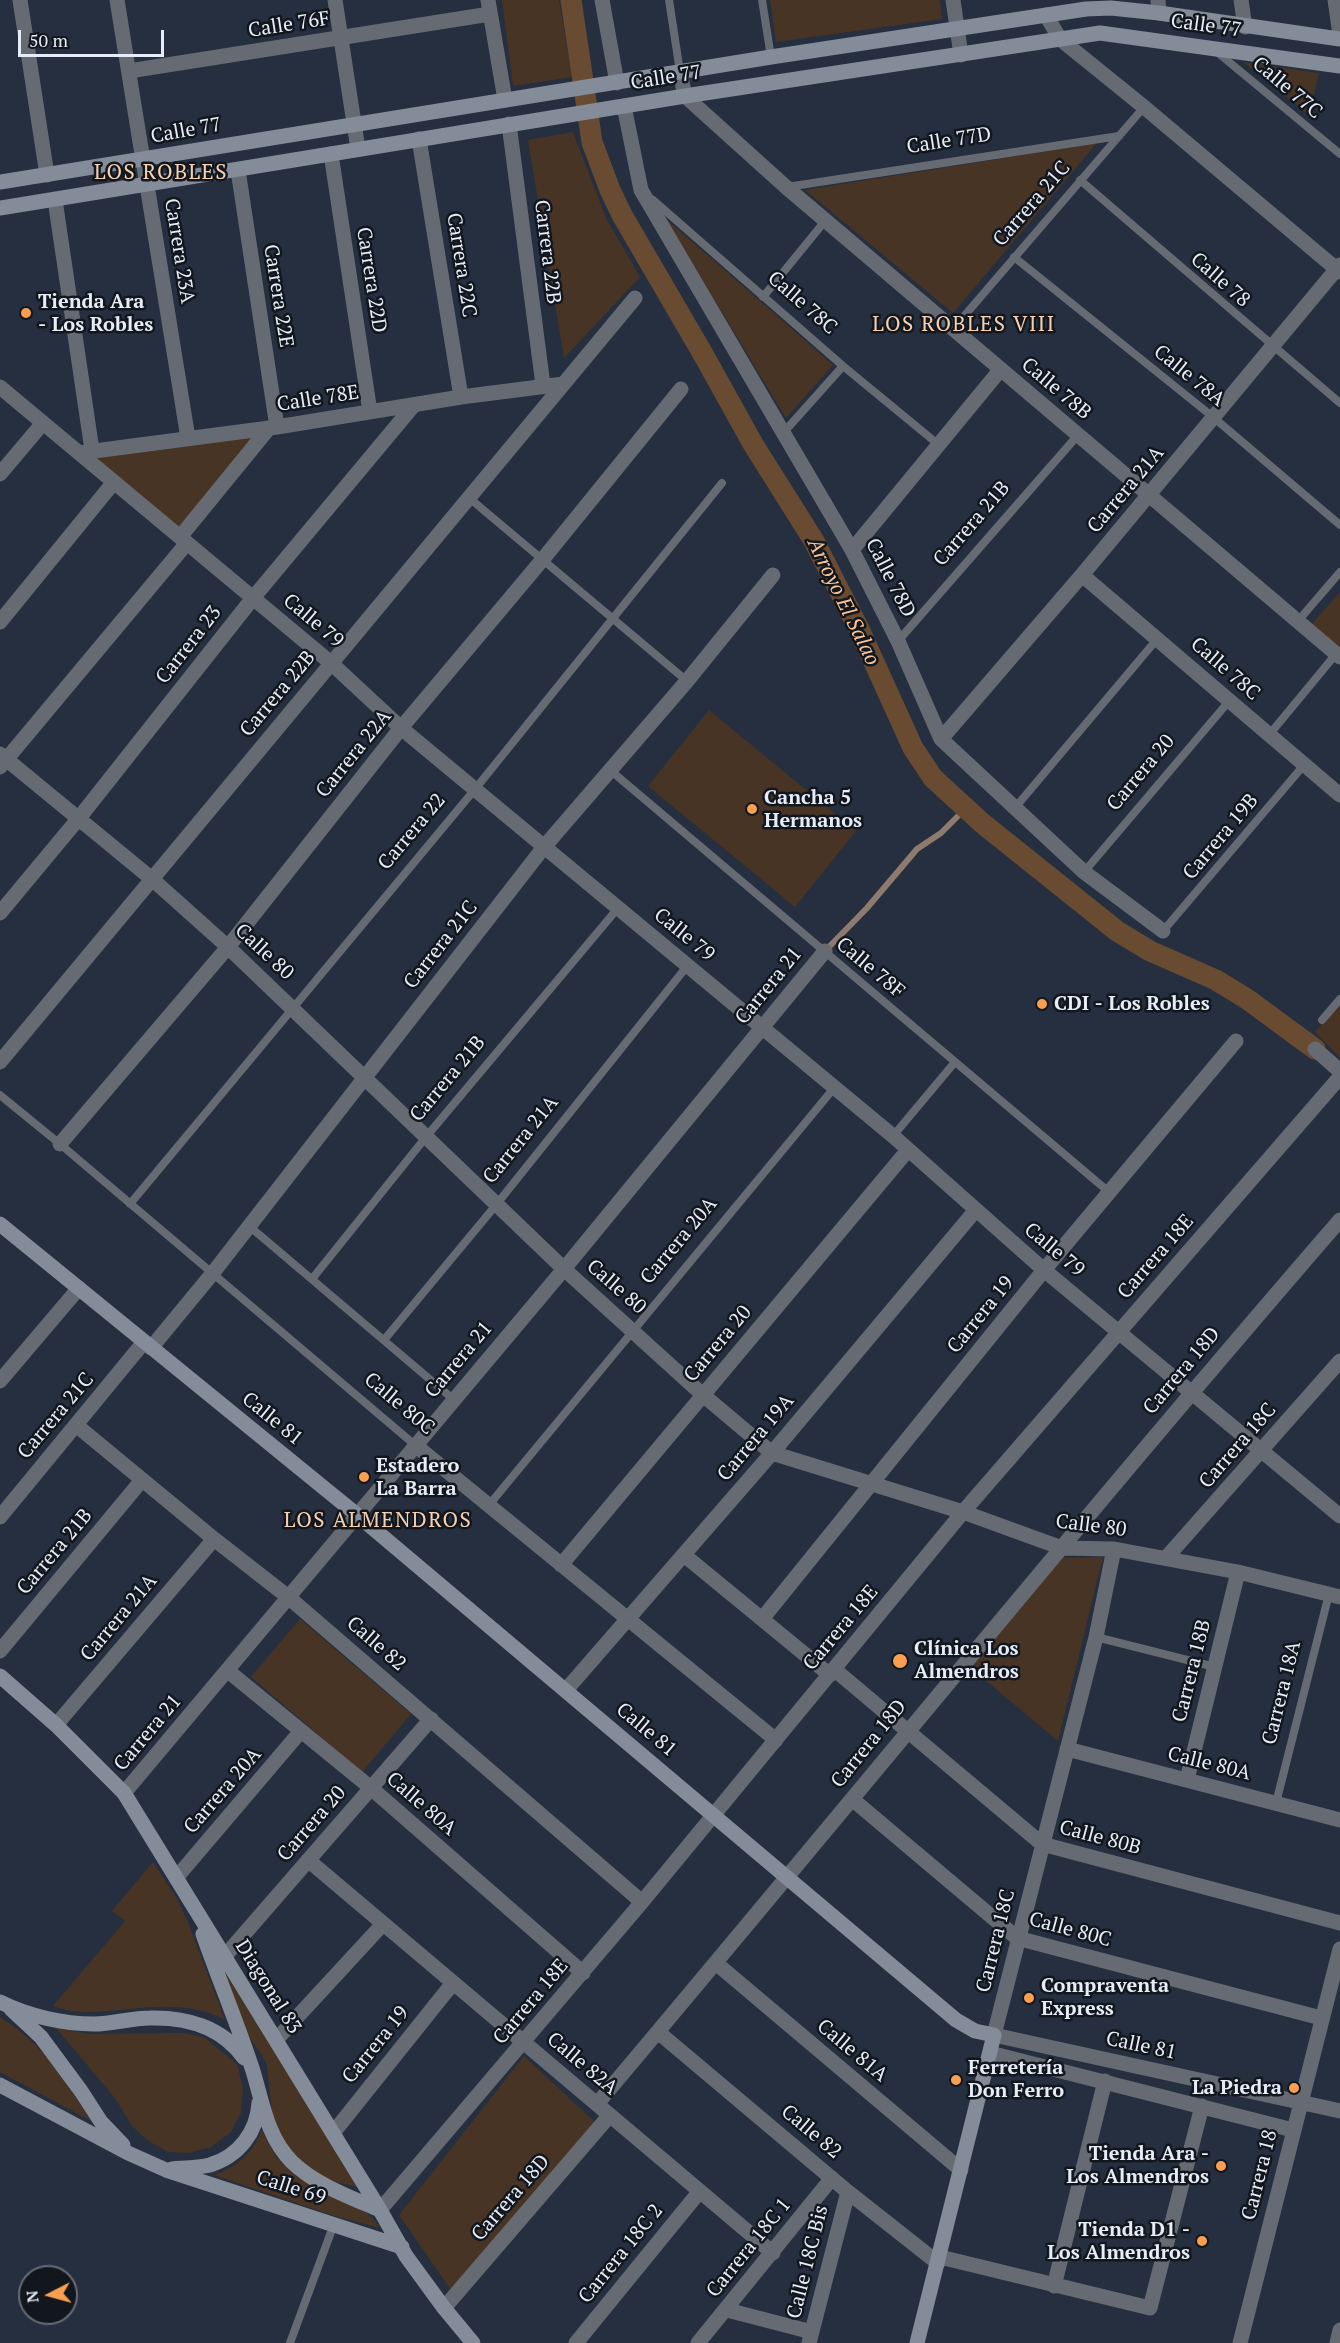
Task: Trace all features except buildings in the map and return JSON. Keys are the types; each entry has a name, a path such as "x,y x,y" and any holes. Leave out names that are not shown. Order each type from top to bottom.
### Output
{"street":[{"path":"20,0 47,175"},
{"name":"Carrera 23A","path":"117,0 188,438"},
{"path":"335,0 358,149"},
{"path":"602,0 617,83"},
{"path":"953,0 961,55"},
{"path":"1241,0 1245,27"},
{"path":"1335,0 1340,37"},
{"name":"Calle 77","path":"0,182 771,57 1046,15 1111,8 1159,6 1245,27 1340,37"},
{"path":"489,7 505,100"},
{"name":"Calle 76F","path":"129,70 340,38 489,7"},
{"path":"1046,15 1060,39 1339,269"},
{"name":"Calle 77","path":"0,208 685,96 1110,33 1340,66"},
{"path":"680,72 685,96"},
{"name":"Calle 78B","path":"685,96 825,221 1338,656"},
{"path":"624,106 640,190"},
{"name":"Carrera 22B","path":"509,124 543,385"},
{"name":"Carrera 22C","path":"419,139 461,397"},
{"name":"Carrera 22D","path":"331,154 370,412"},
{"name":"Carrera 22E","path":"238,170 273,428"},
{"name":"Calle 78D","path":"640,190 852,550 898,641 941,739 1084,872 1163,931"},
{"path":"55,200 86,451"},
{"name":"Carrera 21A","path":"941,739 1339,269"},
{"name":"Carrera 22B","path":"0,1062 635,298"},
{"path":"852,550 1001,369"},
{"name":"Calle 78E","path":"86,451 273,428 461,397 563,384"},
{"name":"Calle 79","path":"0,387 43,423 86,451 114,482 331,663 402,728 893,1136 1044,1270 1340,1516"},
{"name":"Carrera 22A","path":"60,1144 228,947 402,728 543,560 681,389"},
{"name":"Carrera 23","path":"0,913 79,818 253,598 414,405"},
{"path":"0,474 43,423"},
{"path":"2,760 184,540 273,428"},
{"path":"0,622 114,482"},
{"name":"Carrera 21C","path":"0,1516 76,1425 212,1274 544,847 687,681 773,575"},
{"name":"Calle 78C","path":"1082,575 1340,795"},
{"name":"Calle 80","path":"2,760 79,818 228,947 564,1269 633,1329 703,1395 772,1453 963,1512 1062,1548 1114,1548 1238,1572 1335,1595"},
{"name":"Carrera 21","path":"124,1793 228,1671 287,1596 564,1269 825,951"},
{"name":"Carrera 19","path":"762,1619 1044,1270 1236,1041"},
{"path":"1315,1049 1340,1071"},
{"name":"Carrera 18E","path":"380,2210 583,1973 963,1512 1340,1077"},
{"name":"Carrera 20","path":"561,1565 908,1150"},
{"name":"Carrera 19A","path":"566,1690 772,1453 975,1210"},
{"name":"Carrera 18D","path":"597,2104 717,1964 907,1729 1062,1548 1191,1392 1340,1220"},
{"name":"Calle 81","path":"0,1224 356,1514 956,2020 975,2031 1340,2111"},
{"path":"0,1381 79,1288"},
{"name":"Carrera 18C","path":"1166,1558 1340,1361"},
{"name":"Calle 82","path":"76,1425 287,1596 642,1902"},
{"name":"Calle 80C","path":"415,1445 776,1740"},
{"name":"Carrera 21B","path":"0,1652 142,1480"},
{"name":"Carrera 21A","path":"56,1725 214,1539"},
{"name":"Carrera 18C","path":"917,2343 1017,1938 1096,1637 1114,1548"},
{"name":"Calle 80B","path":"684,1555 762,1619 907,1729 1042,1844 1340,1923"},
{"name":"Carrera 18B","path":"1187,1780 1238,1572"},
{"name":"Calle 80A","path":"228,1671 372,1788 583,1973"},
{"name":"Diagonal 83","path":"0,1676 56,1725 124,1793 406,2256 473,2343"},
{"name":"Carrera 20","path":"225,1956 431,1719"},
{"name":"Carrera 20A","path":"176,1878 301,1731"},
{"name":"Calle 80A","path":"1067,1749 1340,1820"},
{"name":"Calle 80C","path":"852,1799 1017,1938 1321,2018"},
{"name":"Calle 82A","path":"308,1860 773,2253"},
{"path":"191,1903 253,2071 271,2132 282,2150 313,2178 380,2210"},
{"path":"276,2040 383,1924"},
{"name":"Carrera 18","path":"1240,2343 1340,1948"},
{"name":"Calle 81A","path":"717,1964 961,2170"},
{"name":"Carrera 19","path":"333,2133 453,1983"},
{"path":"3,2003 55,2020 91,2024 148,2018 179,2018 209,2028 235,2045 253,2071"},
{"path":"3,2003 41,2037 115,2139 140,2158"},
{"name":"Calle 82","path":"658,2031 848,2192 939,2260 1150,2308 1202,2106"},
{"path":"990,2053 1293,2130"},
{"path":"1054,2286 1105,2081"},
{"path":"0,2085 140,2158"},
{"path":"166,2170 209,2165 225,2158 240,2147 258,2119 259,2093"},
{"name":"Carrera 18D","path":"444,2308 610,2115"},
{"name":"Calle 69","path":"140,2158 166,2170 402,2247"},
{"name":"Carrera 18C 1","path":"698,2343 832,2178"},
{"name":"Carrera 18C 2","path":"576,2343 700,2191"},
{"name":"Calle 18C Bis","path":"811,2338 848,2192"},
{"path":"727,2310 811,2338"},
{"path":"1337,2343 1340,2330"}],"lane":[{"path":"669,0 680,72"},
{"path":"762,0 771,57"},
{"name":"Calle 77C","path":"1212,48 1340,154"},
{"name":"Carrera 21C","path":"953,329 1144,107"},
{"name":"Calle 77D","path":"786,187 1119,136"},
{"name":"Calle 78","path":"1080,180 1340,403"},
{"name":"Calle 78C","path":"640,190 843,366 939,445"},
{"path":"763,297 825,221"},
{"name":"Calle 78A","path":"1014,257 1213,417 1340,525"},
{"path":"784,432 843,366"},
{"name":"Carrera 21B","path":"898,641 1078,435"},
{"name":"Carrera 22","path":"130,1204 476,788 722,483"},
{"path":"468,497 687,681"},
{"path":"1298,621 1340,572"},
{"path":"1014,809 1158,638"},
{"path":"1269,735 1338,656"},
{"name":"Carrera 20","path":"1084,872 1230,700"},
{"name":"Carrera 19B","path":"1163,931 1304,765"},
{"name":"Calle 78F","path":"610,770 1109,1192"},
{"name":"Carrera 21B","path":"312,1279 426,1137 618,908"},
{"name":"Carrera 21A","path":"384,1340 496,1205 688,965"},
{"path":"1322,1020 1340,999"},
{"path":"893,1136 955,1062"},
{"name":"Carrera 20A","path":"489,1505 834,1088"},
{"name":"Calle 80C","path":"0,1095 415,1445"},
{"path":"249,1226 453,1399"},
{"name":"Carrera 18A","path":"1276,1803 1335,1595"},
{"path":"1096,1637 1215,1667"},
{"path":"292,2343 334,2224"}],"shaded area":[{"path":"502,0 559,0 572,77 513,86"},
{"path":"770,0 940,0 942,19 776,42"},
{"path":"1243,62 1319,73 1309,115"},
{"path":"573,132 606,218 640,277 564,358 528,140"},
{"path":"1097,143 953,313 805,190"},
{"path":"665,218 833,365 786,418"},
{"path":"255,434 179,531 93,455"},
{"path":"1340,592 1340,649 1312,624"},
{"name":"Cancha 5 Hermanos","path":"709,710 856,831 795,907 648,786"},
{"path":"1340,1004 1340,1058 1315,1032"},
{"path":"1103,1557 1058,1741 971,1668 1062,1558"},
{"path":"300,1619 411,1714 362,1772 251,1677"},
{"path":"153,1862 177,1899 188,1922 225,2020 208,2013 173,2007 84,2012 53,2006 125,1921 112,1911"},
{"path":"219,1963 359,2187 330,2181 297,2159 273,2124 267,2065 247,2035"},
{"path":"0,2017 29,2039 52,2063 91,2121 0,2072"},
{"path":"56,2028 90,2034 182,2033 204,2037 237,2064 243,2088 241,2113 231,2132 211,2147 189,2153 168,2152 147,2140 132,2126 115,2098"},
{"path":"524,2056 596,2123 451,2290 399,2215"},
{"path":"262,2130 281,2162 359,2207 380,2228 331,2215 214,2175 230,2168 243,2158 254,2146"}],"waterway":[{"name":"Arroyo El Salao","path":"571,0 592,142 610,190 622,215 753,444 814,541 859,629 913,748 933,778 982,823 1117,931 1150,951 1216,980 1247,999 1315,1049"},
{"path":"825,951 867,908 917,849 941,833 958,816"}],"place":[{"name":"Tienda Ara - Los Robles","path":"26,313"},
{"name":"Cancha 5 Hermanos","path":"752,809"},
{"name":"CDI - Los Robles","path":"1042,1004"},
{"name":"Estadero La Barra","path":"364,1477"},
{"name":"Clínica Los Almendros","path":"900,1661"},
{"name":"Compraventa Express","path":"1029,1998"},
{"name":"Ferretería Don Ferro","path":"956,2080"},
{"name":"La Piedra","path":"1294,2088"},
{"name":"Tienda Ara - Los Almendros","path":"1221,2166"},
{"name":"Tienda D1 - Los Almendros","path":"1202,2241"}],"district":[{"name":"LOS ROBLES","path":"161,173"},
{"name":"LOS ROBLES VIII","path":"964,325"},
{"name":"LOS ALMENDROS","path":"378,1521"}]}
